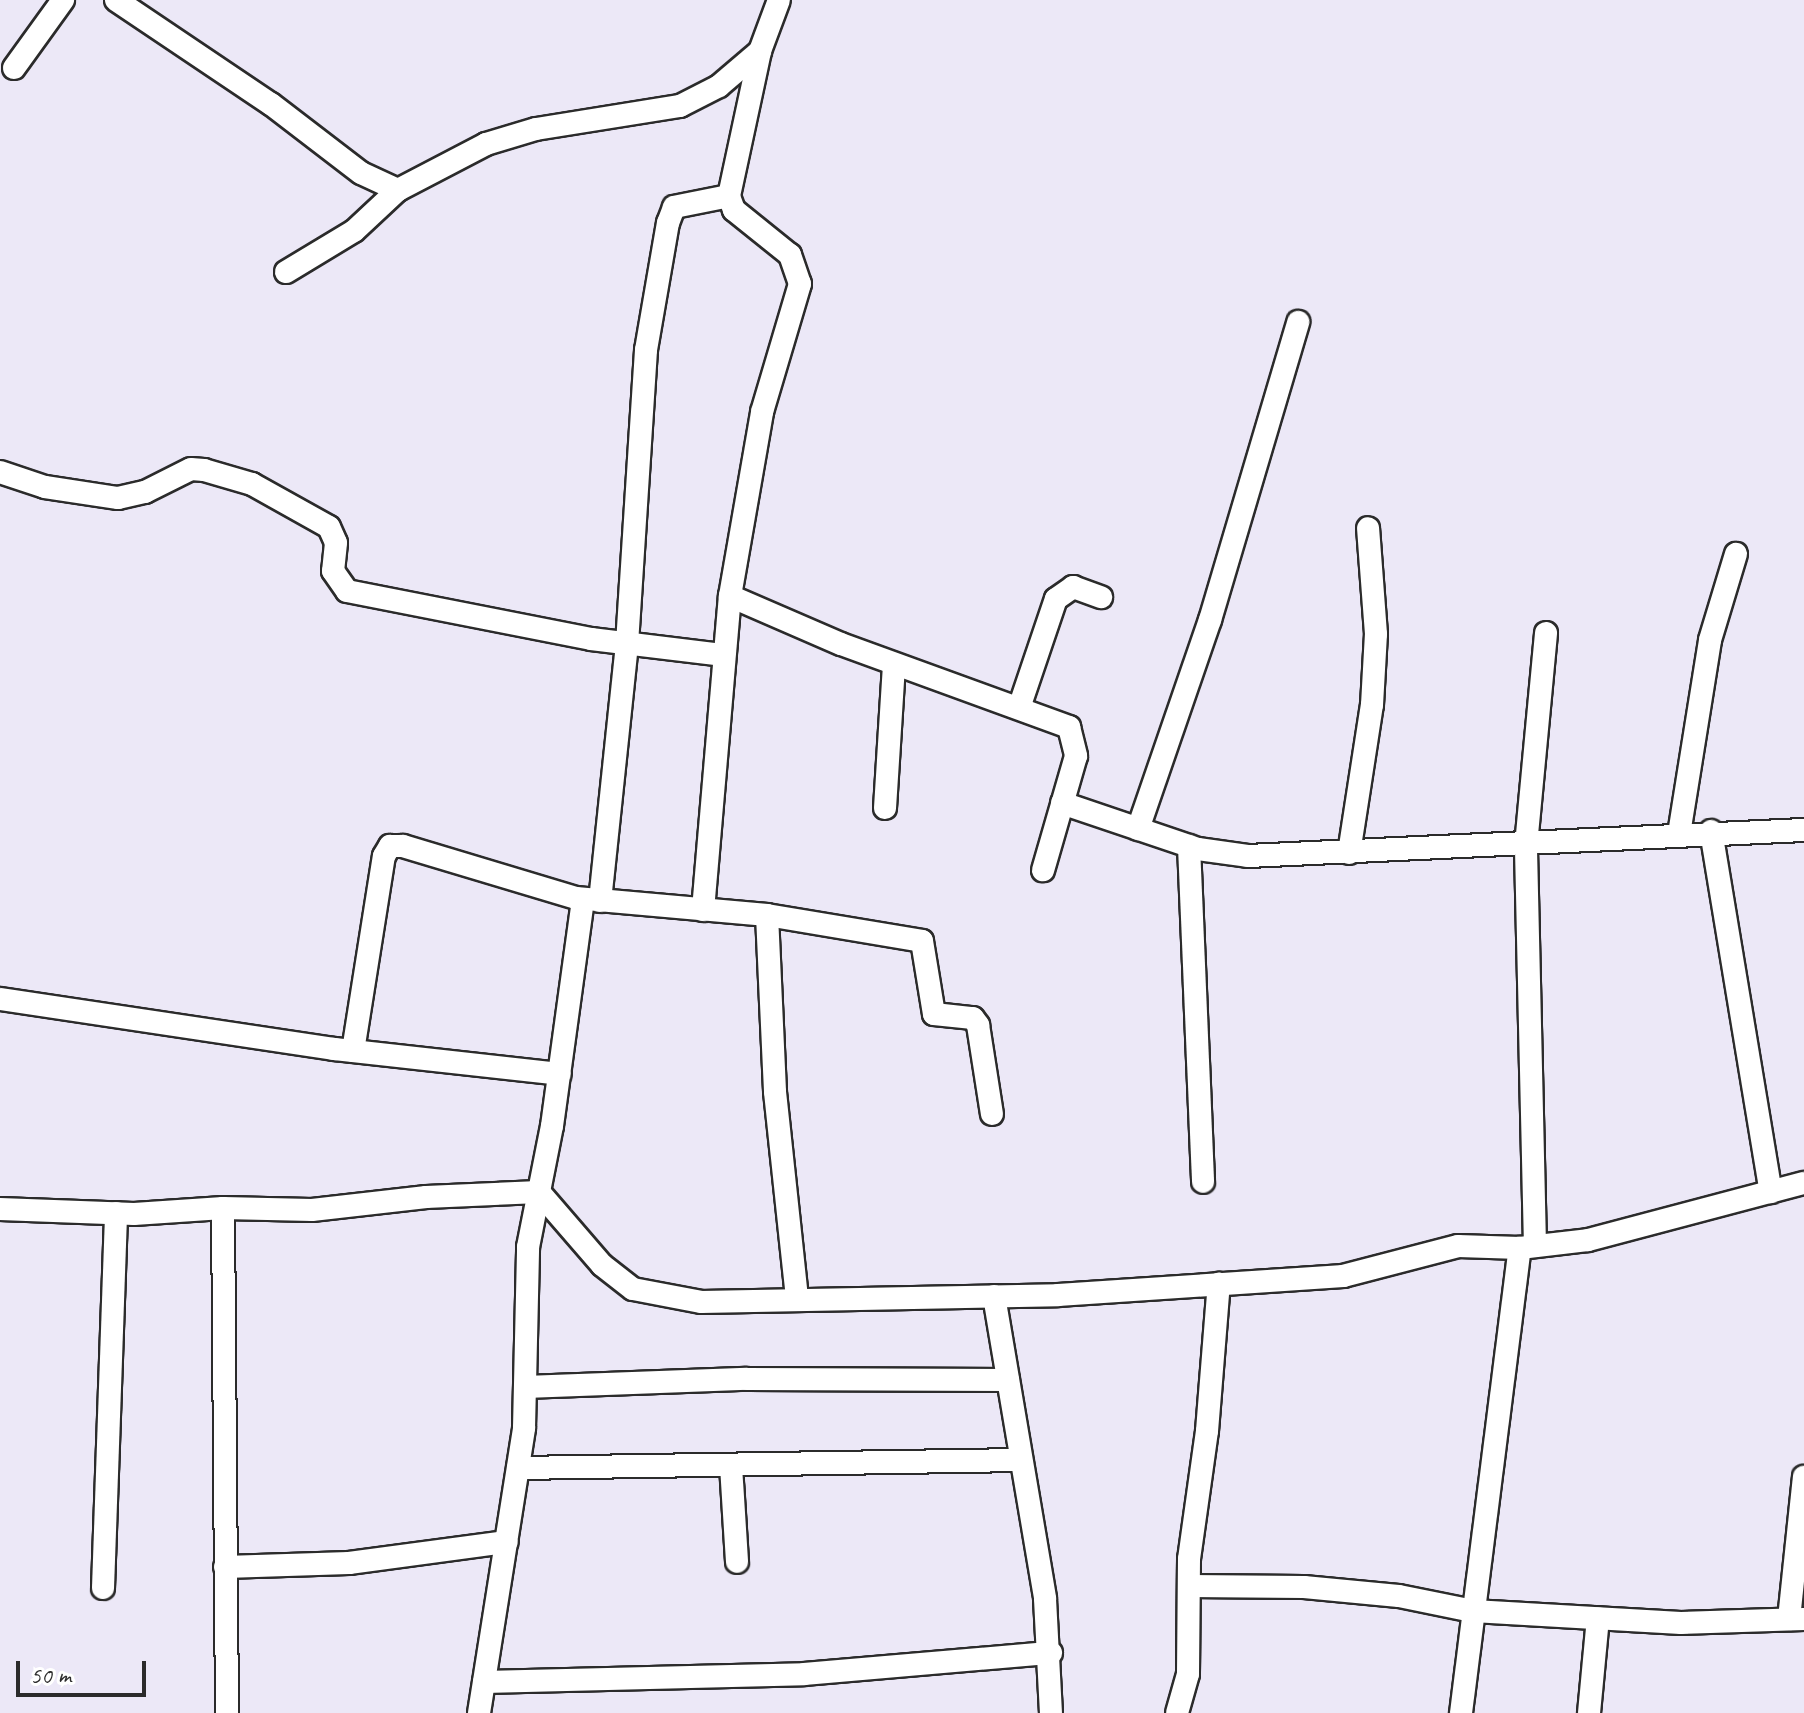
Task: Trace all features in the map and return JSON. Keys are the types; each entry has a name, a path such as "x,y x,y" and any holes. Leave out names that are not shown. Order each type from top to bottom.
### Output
{"street":[{"path":"14,68 63,0"},
{"path":"116,0 271,104 361,173 398,190"},
{"path":"703,910 730,596 762,412 800,284 790,255 734,210 729,196 760,51 779,0"},
{"path":"286,272 354,231 398,190 486,144 536,129 680,106 719,86 760,51"},
{"path":"479,1713 518,1468 525,1387 528,1247 591,900 627,644 646,350 668,223 674,207 729,196"},
{"path":"1138,829 1210,620 1298,322"},
{"path":"0,472 45,487 118,498 145,492 191,469 204,470 252,484 329,527 336,543 333,571 347,591 627,644 724,655"},
{"path":"1349,853 1372,705 1376,634 1368,528"},
{"path":"1679,834 1710,640 1736,554"},
{"path":"1019,708 1049,612 1060,593 1073,587 1101,597"},
{"path":"730,596 894,664 1064,724 1073,733 1076,756 1043,870"},
{"path":"1461,1713 1473,1611 1528,1247 1526,845 1546,633"},
{"path":"885,808 894,664"},
{"path":"1062,803 1189,846 1248,856 1526,845 1711,831 1804,830"},
{"path":"1711,831 1771,1192"},
{"path":"353,1051 390,846 591,900 767,915 922,941 934,1014 973,1018 978,1025 992,1114"},
{"path":"1189,846 1203,1182"},
{"path":"767,915 775,1092 797,1298"},
{"path":"0,999 353,1051 560,1074"},
{"path":"539,1192 602,1265 633,1289 701,1302 994,1296 1343,1276 1458,1246 1528,1247 1598,1238 1804,1183"},
{"path":"0,1209 116,1213 223,1208 312,1210 426,1197 539,1192"},
{"path":"223,1208 227,1713"},
{"path":"103,1588 116,1213"},
{"path":"1177,1713 1188,1674 1189,1586 1219,1283"},
{"path":"994,1296 1051,1653 1051,1713"},
{"path":"525,1387 747,1379 1008,1380"},
{"path":"518,1468 1020,1460"},
{"path":"731,1466 737,1562"},
{"path":"1189,1586 1304,1587 1399,1596 1473,1611 1681,1623 1796,1619 1804,1477"},
{"path":"225,1567 349,1563 507,1542"},
{"path":"1589,1713 1598,1618"},
{"path":"484,1682 804,1674 1051,1653"}]}
